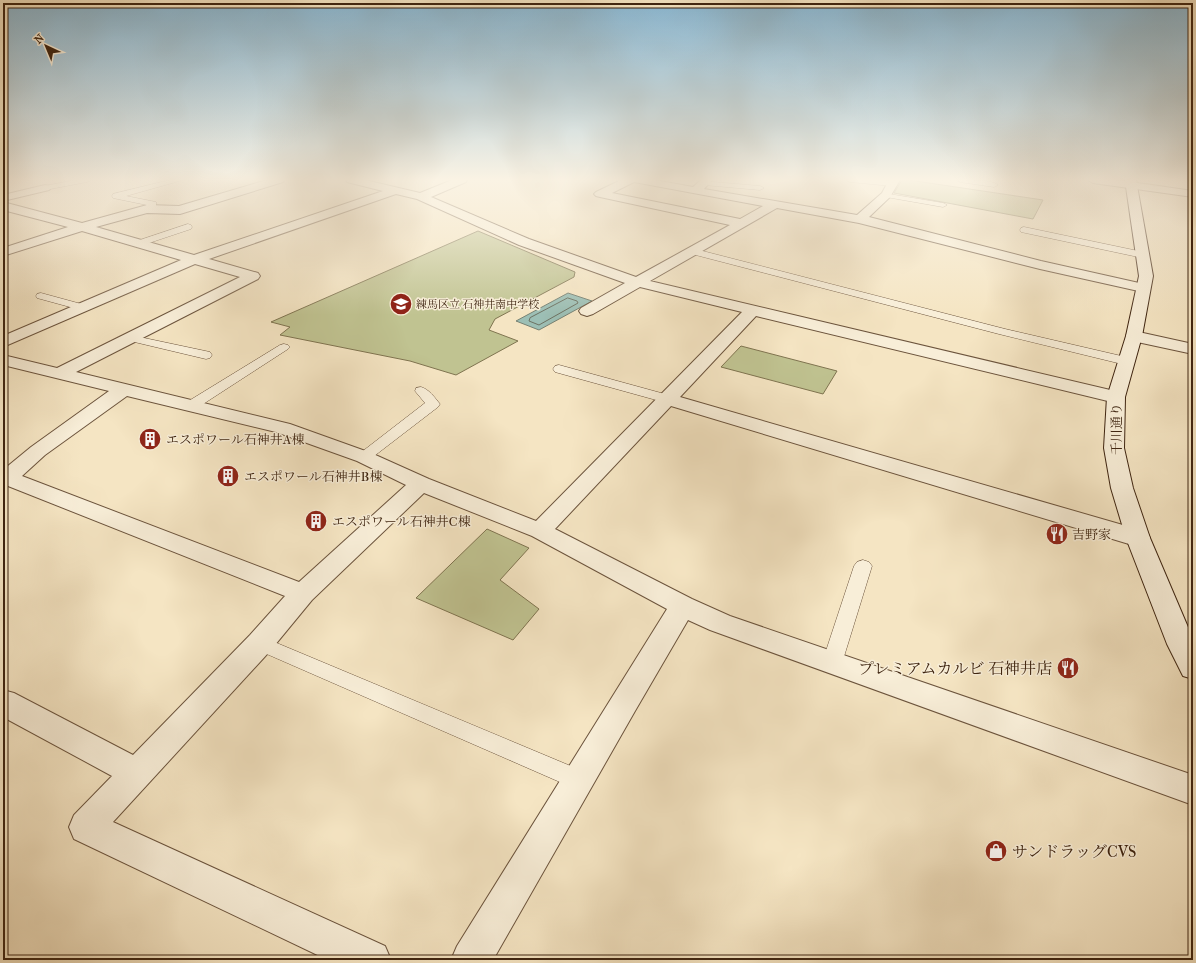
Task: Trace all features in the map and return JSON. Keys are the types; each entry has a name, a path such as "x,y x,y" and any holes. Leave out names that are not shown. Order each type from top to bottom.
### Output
{"street":[{"path":"62,373 253,276 78,225"},
{"path":"5,249 86,225"},
{"path":"3,342 195,259 293,225"},
{"path":"485,225 524,242 636,282 1116,397"},
{"path":"587,311 738,225"},
{"path":"883,225 1040,265 1143,288"},
{"name":"千川通り","path":"1138,225 1146,276 1134,336 1116,397 1114,448 1122,488 1138,538 1181,644 1193,668"},
{"path":"540,531 752,311"},
{"path":"1134,336 1193,349"},
{"path":"3,360 62,373 123,390 192,405 283,428 364,457 421,484 540,531 683,606 720,623 1193,790"},
{"path":"123,390 38,451 5,479 303,593"},
{"path":"667,399 1138,538"},
{"path":"371,960 86,827 260,643 303,593 421,484"},
{"path":"471,960 577,779 683,606"},
{"path":"3,702 137,773"}],"lane":[{"path":"140,243 188,226"},
{"path":"1024,230 1143,255"},
{"path":"691,251 1003,332 1126,361"},
{"path":"40,296 81,308"},
{"path":"130,338 206,355"},
{"path":"192,405 284,346"},
{"path":"559,368 667,399"},
{"path":"364,457 433,404 421,391"},
{"path":"832,663 863,566"},
{"path":"260,643 577,779"}],"green space":[{"path":"478,231 575,272 574,277 495,319 489,330 518,341 456,375 410,361 280,335 290,327 271,322"},
{"path":"741,346 837,371 823,394 721,367"},
{"path":"487,529 529,548 500,580 539,609 513,640 416,598"}],"water":[{"path":"568,293 592,301 539,330 516,321"}],"place":[{"name":"練馬区立 石神井南中学校","path":"401,304"},
{"name":"エスポワール石神井A棟","path":"150,439"},
{"name":"エスポワール石神井B棟","path":"228,476"},
{"name":"エスポワール石神井C棟","path":"316,521"},
{"name":"吉野家","path":"1057,534"},
{"name":"プレミアムカルビ 石神井店","path":"1068,668"},
{"name":"サンドラッグCVS","path":"996,851"}]}
